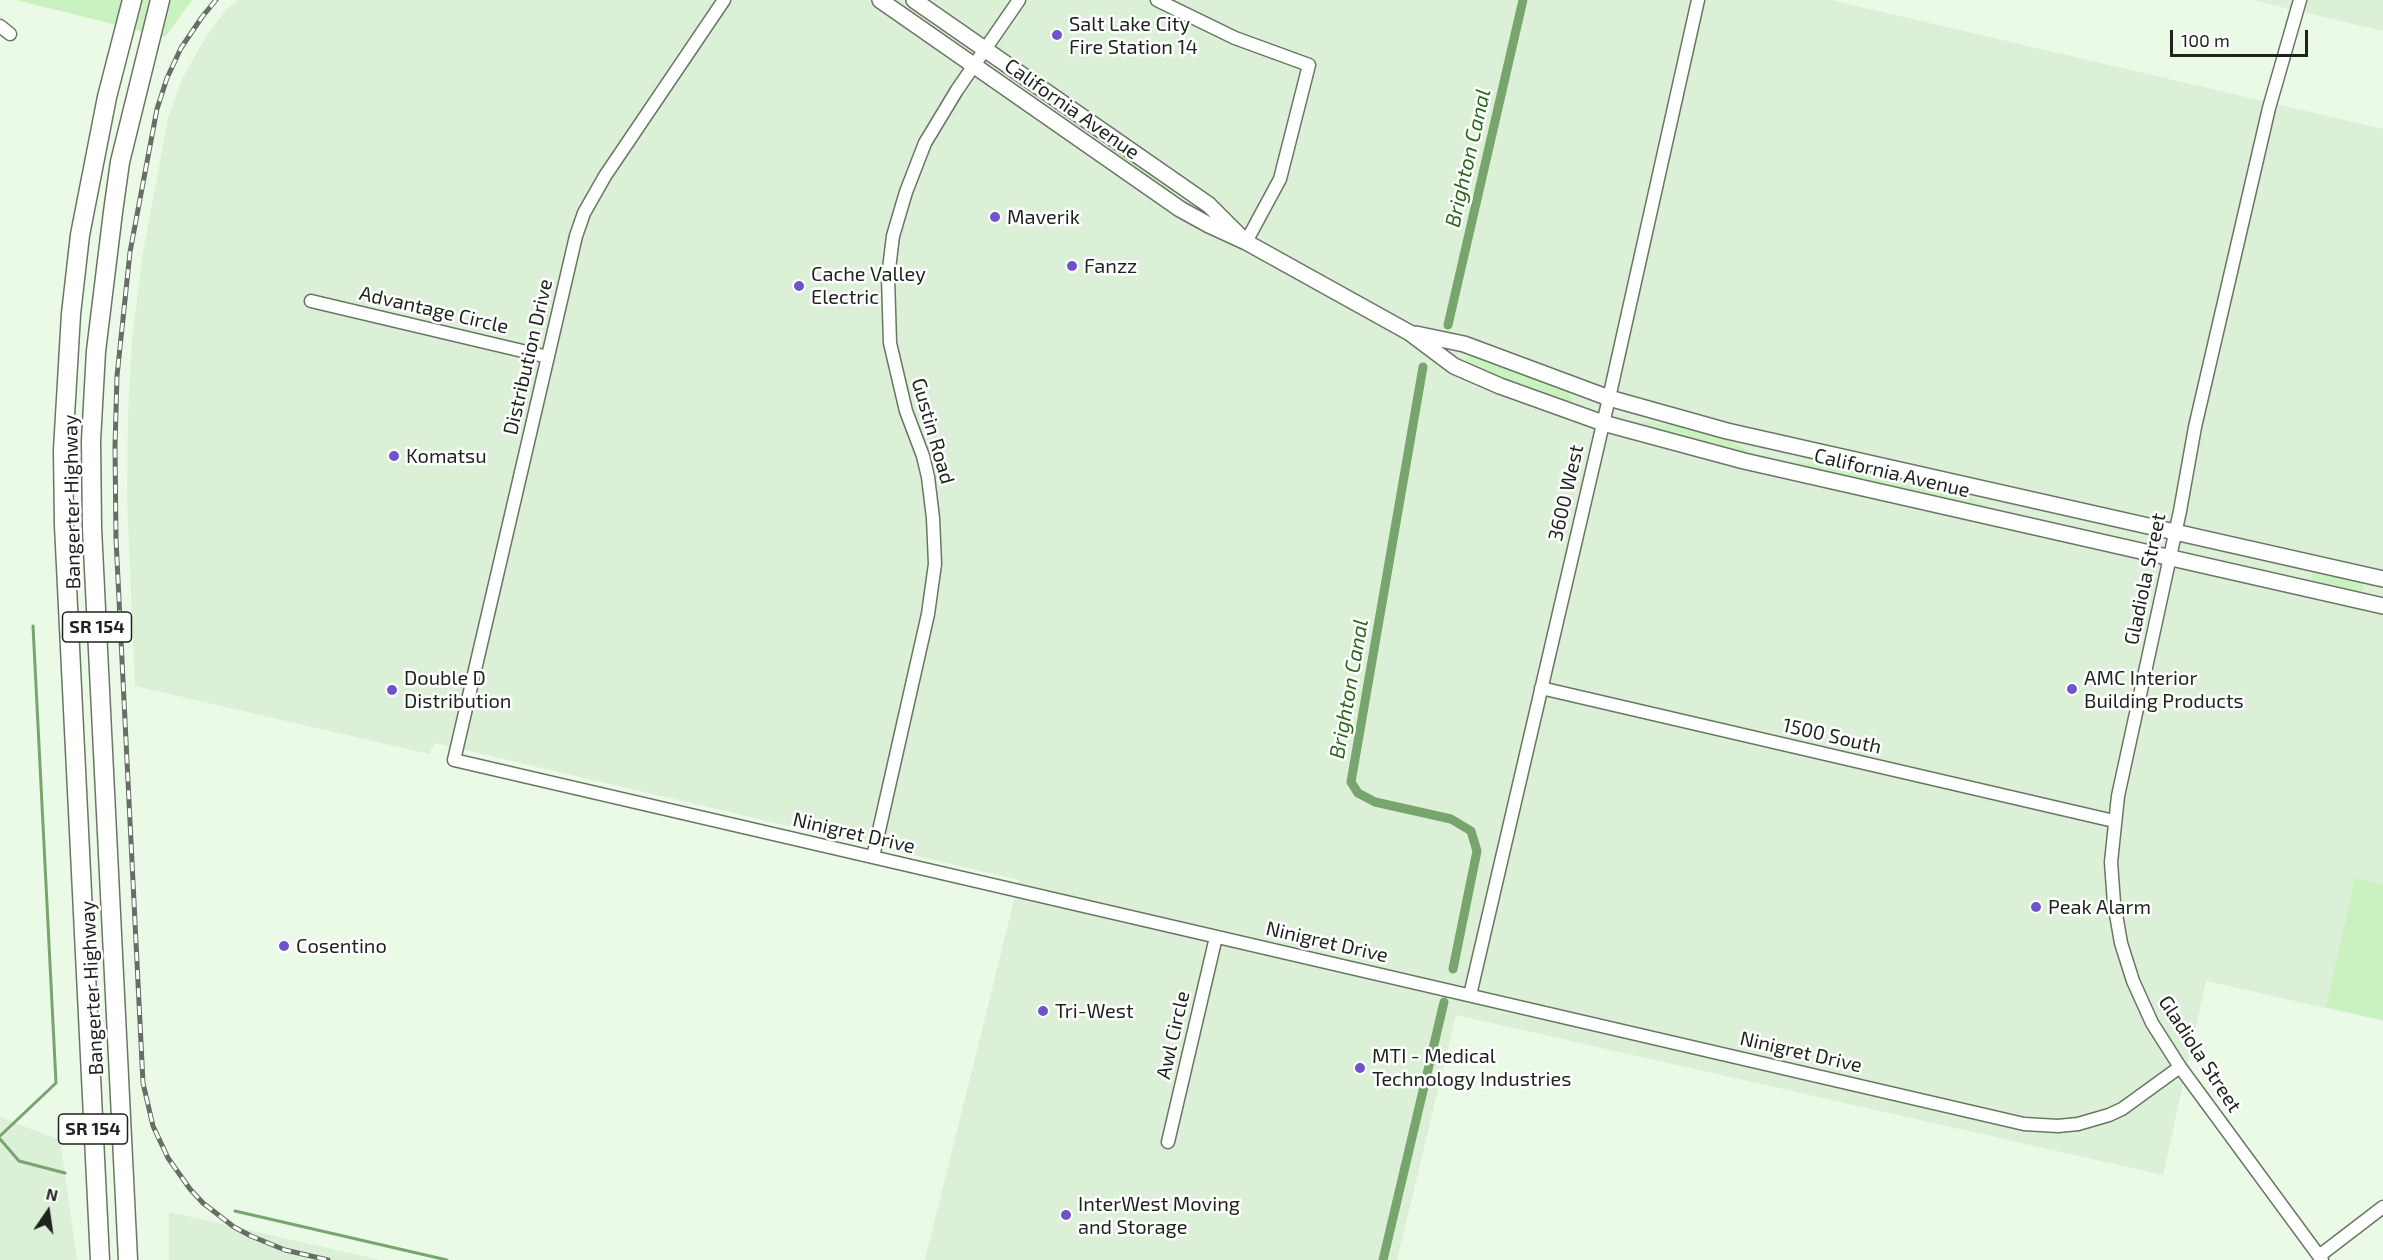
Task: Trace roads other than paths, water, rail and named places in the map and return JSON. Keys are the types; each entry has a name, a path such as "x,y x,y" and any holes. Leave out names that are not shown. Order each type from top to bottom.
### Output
{"highway":[{"name":"Bangerter Highway","path":"100,1260 64,536 63,450 70,325 80,235 105,107 132,0"},
{"name":"Bangerter Highway","path":"128,1260 92,528 91,441 96,351 112,212 120,162 160,0"}],"main road":[{"name":"California Avenue","path":"880,0 1180,209 1246,242 1410,333 1462,370 1515,392 1603,423 1767,466 2383,606"},
{"name":"California Avenue","path":"914,0 1209,205 1246,242"},
{"name":"California Avenue","path":"1410,333 1464,345 1609,398 1662,414 2383,579"},
{"path":"1767,466 1773,441"},
{"path":"2000,519 2006,494"}],"street":[{"name":"Distribution Drive","path":"454,760 576,236 588,203 724,0"},
{"name":"Gustin Road","path":"873,857 928,614 935,564 928,477 923,456 906,411 890,343 887,290 890,252 897,220 925,143 1019,0"},
{"path":"1157,0 1235,38 1309,65 1280,178 1246,242"},
{"name":"3600 West","path":"1470,995 1609,398 1698,0"},
{"name":"Gladiola Street","path":"2300,0 2269,108 2195,427 2114,821 2112,882 2124,955 2142,1002 2180,1067 2321,1258"},
{"name":"Advantage Circle","path":"311,301 548,357"},
{"name":"1500 South","path":"1541,688 2114,821"},
{"name":"Ninigret Drive","path":"454,760 2024,1124 2058,1126 2078,1124 2109,1115 2122,1109 2180,1067"},
{"name":"Awl Circle","path":"1168,1142 1216,936"},
{"path":"2321,1258 2383,1207"}],"waterway":[{"name":"Brighton Canal","path":"1448,325 1523,0"},
{"name":"Brighton Canal","path":"1423,367 1351,782 1358,793 1375,802 1451,819 1471,831 1477,851 1453,969"},
{"path":"0,1136 56,1083 33,626"},
{"name":"Brighton Canal","path":"1383,1260 1444,1002"},
{"path":"0,1139 19,1161 65,1173"},
{"path":"235,1211 447,1260"}],"railway":[{"path":"216,0 181,48 167,78 157,109 130,252 117,376 116,539 143,1083 153,1126 168,1158 203,1203 234,1227 251,1236 285,1250 328,1260"}],"place":[{"name":"Salt Lake City Fire Station 14","path":"1057,35"},
{"name":"Maverik","path":"995,217"},
{"name":"Fanzz","path":"1072,266"},
{"name":"Cache Valley Electric","path":"799,286"},
{"name":"Komatsu","path":"394,456"},
{"name":"AMC Interior Building Products","path":"2072,689"},
{"name":"Double D Distribution","path":"392,690"},
{"name":"Peak Alarm","path":"2036,907"},
{"name":"Cosentino","path":"284,946"},
{"name":"Tri-West","path":"1043,1011"},
{"name":"MTI - Medical Technology Industries","path":"1360,1068"},
{"name":"InterWest Moving and Storage","path":"1066,1215"}]}
